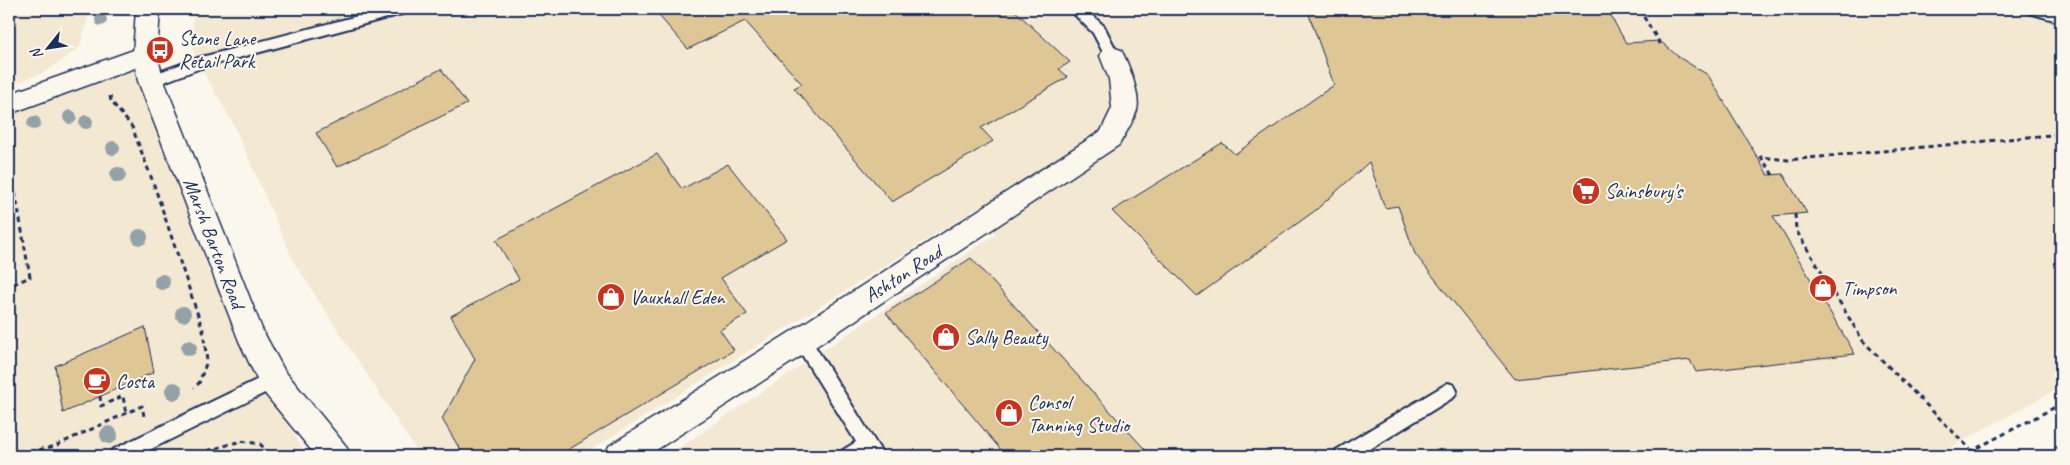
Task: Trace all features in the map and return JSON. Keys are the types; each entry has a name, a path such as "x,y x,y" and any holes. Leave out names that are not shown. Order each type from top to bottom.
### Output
{"street":[{"name":"Marsh Barton Road","path":"148,9 148,68 249,332 273,380 335,456"},
{"name":"Ashton Road","path":"620,456 802,340 1110,138 1125,108 1121,79 1112,56"},
{"path":"9,104 104,68 148,68"}],"lane":[{"path":"148,68 198,63 402,9"},
{"path":"1076,9 1099,30 1112,56"},
{"path":"2034,9 2061,17"},
{"path":"802,340 871,451 850,456"},
{"path":"119,456 273,380"},
{"path":"1343,456 1448,392"}],"path":[{"path":"1639,9 1661,45"},
{"path":"104,68 111,101 132,128 154,182 203,330 207,361 199,383 187,394"},
{"path":"1773,175 1760,157 1788,160 2061,134"},
{"path":"9,157 30,277 9,286"},
{"path":"1796,214 1796,230 1863,341 1972,451"},
{"path":"100,396 101,406 123,396 126,414"},
{"path":"1962,456 2061,404"},
{"path":"13,456 55,446 142,406 150,441"},
{"path":"190,456 241,441 260,444 272,456"}],"shaded area":[{"path":"9,9 90,9 80,47 47,71 9,86"},
{"path":"193,9 2061,9 2061,387 1935,456 667,456 996,234 976,209 581,456 420,456 295,264 232,121 198,63 193,49"},
{"name":"Stone Lane Retail Park","path":"137,63 207,266 246,353 307,456 9,456 9,110"}],"building":[{"path":"653,9 1013,9 1070,62 1059,69 1068,77 981,128 993,141 892,202 794,88 802,84 745,21 688,49"},
{"name":"Sainsbury's","path":"1307,9 1607,9 1626,43 1660,41 1680,58 1708,75 1768,175 1783,174 1807,213 1773,216 1855,354 1696,372 1690,360 1515,379 1415,254 1398,206 1385,208 1369,162 1316,210 1197,296 1112,211 1222,143 1235,154 1334,85"},
{"path":"441,69 467,104 337,167 316,133"},
{"name":"Vauxhall Eden","path":"657,154 682,189 728,164 787,239 721,278 747,314 720,330 734,350 558,456 464,456 442,419 475,359 451,316 519,279 496,240"},
{"path":"971,258 1151,456 1006,456 886,313"},
{"path":"145,327 154,372 63,413 55,366"}],"place":[{"name":"Stone Lane Retail Park","path":"160,50"},
{"name":"Sainsbury's","path":"1586,191"},
{"name":"Timpson","path":"1823,288"},
{"name":"Vauxhall Eden","path":"611,297"},
{"name":"Sally Beauty","path":"946,337"},
{"name":"Costa","path":"97,381"},
{"name":"Consol Tanning Studio","path":"1009,413"}]}
